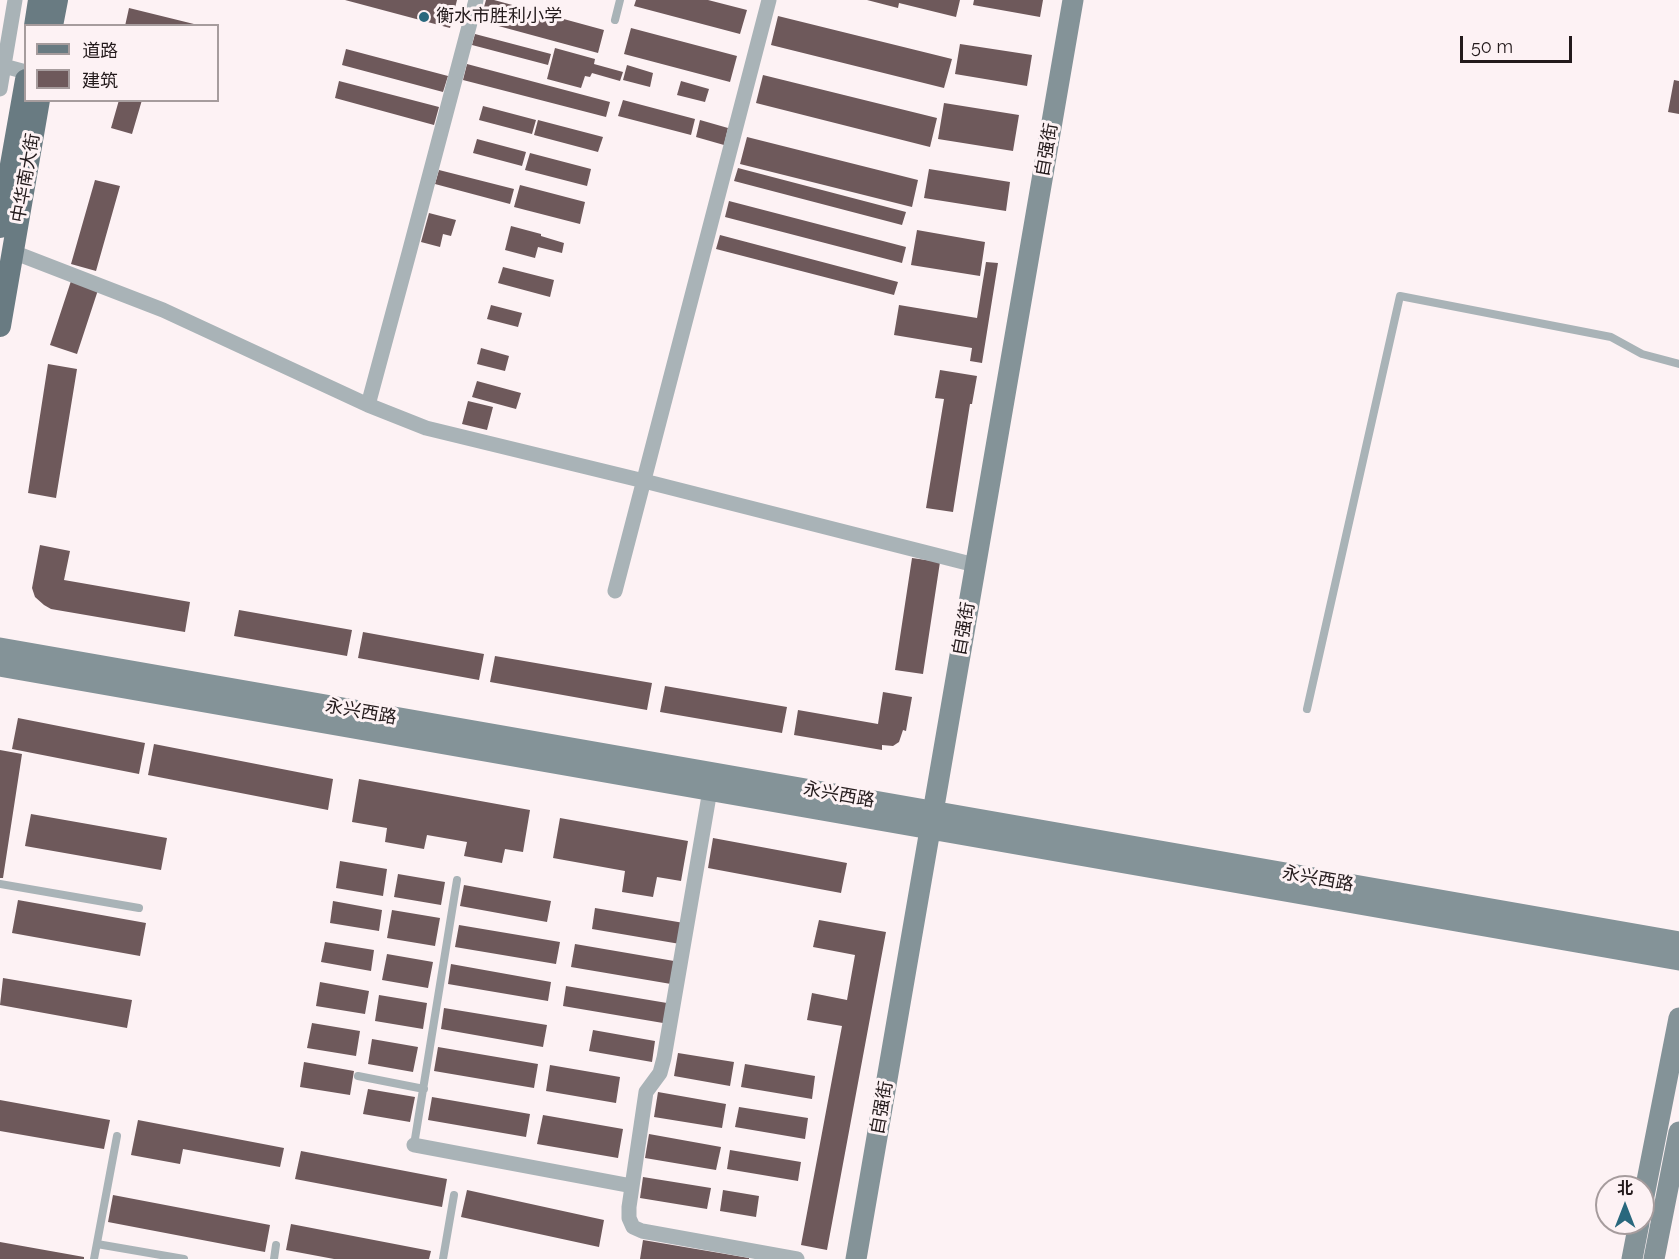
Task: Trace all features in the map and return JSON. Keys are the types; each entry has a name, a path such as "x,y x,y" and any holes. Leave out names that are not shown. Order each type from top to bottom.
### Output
{"main road":[{"path":"35,24 39,0"},
{"path":"52,24 57,0"},
{"name":"自强街","path":"856,1259 1073,0"},
{"name":"中华南大街","path":"0,227 24,91"},
{"name":"中华南大街","path":"0,326 39,102"},
{"name":"永兴西路","path":"0,648 1679,960"},
{"name":"永兴西路","path":"0,666 710,790 932,820 1679,942"},
{"path":"1648,1175 1679,1018"},
{"path":"1654,1259 1679,1132"},
{"path":"1632,1259 1637,1235"}],"street":[{"path":"0,89 2,66 15,0"},
{"path":"368,405 476,0"},
{"path":"615,591 769,0"},
{"path":"2,66 24,72"},
{"path":"13,252 163,310 368,405 426,428 975,565"},
{"path":"710,790 664,1058 660,1073 646,1092 628,1218 633,1227 642,1231 797,1259"},
{"path":"414,1145 632,1186"}],"lane":[{"path":"615,20 620,0"},
{"path":"1306,709 1400,297 1611,337 1642,354 1679,364"},
{"path":"414,1145 458,880"},
{"path":"0,884 139,908"},
{"path":"358,1076 424,1089"},
{"path":"94,1259 117,1136"},
{"path":"443,1259 454,1196"},
{"path":"97,1244 184,1259"},
{"path":"273,1259 276,1245"}],"building":[{"path":"345,0 457,0 450,28"},
{"path":"486,0 494,0 604,30 598,53 480,21"},
{"path":"636,0 708,0 747,10 740,34 634,6"},
{"path":"867,0 960,0 956,17 899,3 898,8"},
{"path":"974,0 1043,0 1040,17 973,5"},
{"path":"129,8 194,24 125,24"},
{"path":"778,16 952,59 944,88 771,45"},
{"path":"631,28 737,56 730,82 624,54"},
{"path":"475,34 551,54 548,65 472,45"},
{"path":"960,44 1032,55 1027,86 955,74"},
{"path":"555,48 595,59 594,64 623,72 620,81 592,73 590,77 585,76 581,88 547,79"},
{"path":"346,49 448,76 443,92 342,65"},
{"path":"467,64 610,102 606,117 463,80"},
{"path":"627,65 653,73 650,87 623,80"},
{"path":"763,75 937,118 930,147 756,103"},
{"path":"1674,80 1679,81 1679,114 1668,112"},
{"path":"339,81 439,107 434,125 335,98"},
{"path":"681,81 709,89 705,102 677,95"},
{"path":"623,100 695,119 691,135 618,116"},
{"path":"118,102 141,102 132,134 111,128"},
{"path":"944,103 1019,115 1013,151 938,139"},
{"path":"483,106 536,120 532,134 479,120"},
{"path":"538,120 603,137 598,152 534,135"},
{"path":"700,120 728,128 724,145 696,137"},
{"path":"747,137 918,180 912,207 740,164"},
{"path":"477,139 526,152 522,166 473,153"},
{"path":"530,153 591,169 587,186 525,170"},
{"path":"738,168 906,212 902,225 734,181"},
{"path":"929,169 1010,182 1006,211 924,198"},
{"path":"439,170 514,189 510,204 435,184"},
{"path":"95,180 120,186 96,271 71,264"},
{"path":"520,185 585,202 580,224 514,207"},
{"path":"729,201 906,247 902,263 725,217"},
{"path":"429,213 456,220 451,236 443,234 440,247 421,242"},
{"path":"511,226 564,243 562,253 538,247 535,258 505,250"},
{"path":"917,230 985,242 980,276 911,265"},
{"path":"720,235 898,282 894,295 716,249"},
{"path":"986,262 998,263 982,363 970,361 972,348 894,335 899,305 977,318"},
{"path":"503,267 554,280 550,297 498,283"},
{"path":"71,281 98,290 77,354 50,345"},
{"path":"491,305 522,313 518,327 487,319"},
{"path":"481,348 509,356 505,371 477,364"},
{"path":"48,364 77,369 56,498 28,493"},
{"path":"940,370 977,376 972,404 970,404 953,512 926,508 944,399 935,398"},
{"path":"477,381 521,393 516,409 472,397"},
{"path":"468,401 493,407 487,430 462,424"},
{"path":"40,545 70,551 64,580 190,602 185,632 51,609 44,605 35,597 32,588"},
{"path":"912,558 940,562 923,674 895,670"},
{"path":"239,610 352,630 347,656 234,636"},
{"path":"363,632 484,654 479,680 358,658"},
{"path":"495,656 652,683 647,710 490,682"},
{"path":"665,686 787,707 782,733 660,712"},
{"path":"883,692 912,697 906,731 903,730 899,742 893,746 882,745 882,750 794,735 798,710 878,724"},
{"path":"18,718 145,743 139,774 12,749"},
{"path":"154,744 333,779 328,810 148,775"},
{"path":"0,750 22,754 3,878 0,878"},
{"path":"359,779 530,810 523,852 505,849 502,863 464,856 467,842 427,835 424,849 385,842 387,828 352,822"},
{"path":"31,814 167,838 161,870 25,846"},
{"path":"560,818 688,841 681,881 657,877 653,897 622,892 625,871 553,858"},
{"path":"713,838 847,863 841,893 708,868"},
{"path":"340,861 387,869 383,896 336,888"},
{"path":"398,874 445,882 441,905 394,897"},
{"path":"464,885 551,901 547,922 460,906"},
{"path":"18,900 146,923 140,956 12,933"},
{"path":"333,901 382,910 379,931 330,923"},
{"path":"595,908 684,923 680,944 592,929"},
{"path":"392,910 440,918 435,946 387,938"},
{"path":"819,920 886,932 827,1250 801,1245 842,1026 807,1020 812,993 847,1000 855,955 813,947"},
{"path":"459,925 560,942 556,964 455,947"},
{"path":"325,942 374,950 371,971 321,962"},
{"path":"575,944 674,961 671,984 571,967"},
{"path":"387,954 433,962 428,988 382,980"},
{"path":"451,964 551,982 548,1001 448,984"},
{"path":"3,978 132,1000 127,1028 0,1005"},
{"path":"320,982 369,991 365,1014 316,1006"},
{"path":"566,986 667,1003 663,1023 563,1006"},
{"path":"379,995 427,1003 423,1029 375,1021"},
{"path":"444,1008 547,1025 543,1047 441,1029"},
{"path":"312,1023 360,1031 356,1056 307,1048"},
{"path":"593,1030 655,1041 652,1062 589,1051"},
{"path":"372,1039 418,1047 413,1072 368,1064"},
{"path":"438,1047 538,1064 534,1088 434,1071"},
{"path":"678,1053 734,1062 730,1086 674,1076"},
{"path":"304,1062 354,1071 350,1095 300,1087"},
{"path":"745,1064 815,1076 812,1099 741,1087"},
{"path":"550,1065 620,1077 616,1103 546,1091"},
{"path":"368,1089 415,1097 410,1122 363,1114"},
{"path":"658,1092 726,1104 722,1128 654,1117"},
{"path":"432,1097 530,1114 526,1137 428,1120"},
{"path":"0,1100 110,1120 104,1149 0,1131"},
{"path":"739,1107 808,1118 805,1139 735,1127"},
{"path":"543,1115 623,1129 618,1158 537,1144"},
{"path":"138,1120 284,1148 280,1167 183,1149 180,1164 131,1155"},
{"path":"649,1134 721,1147 716,1170 645,1158"},
{"path":"730,1150 801,1162 798,1181 727,1169"},
{"path":"301,1151 447,1179 442,1207 295,1179"},
{"path":"643,1177 711,1188 707,1209 640,1198"},
{"path":"467,1190 604,1220 599,1247 461,1217"},
{"path":"723,1190 759,1196 756,1217 720,1211"},
{"path":"113,1195 270,1225 265,1252 108,1222"},
{"path":"291,1224 431,1251 429,1259 334,1259 286,1250"},
{"path":"643,1240 749,1258 749,1259 640,1259"},
{"path":"0,1242 84,1257 84,1259 0,1259"}],"place":[{"name":"衡水市胜利小学","path":"424,17"}]}
